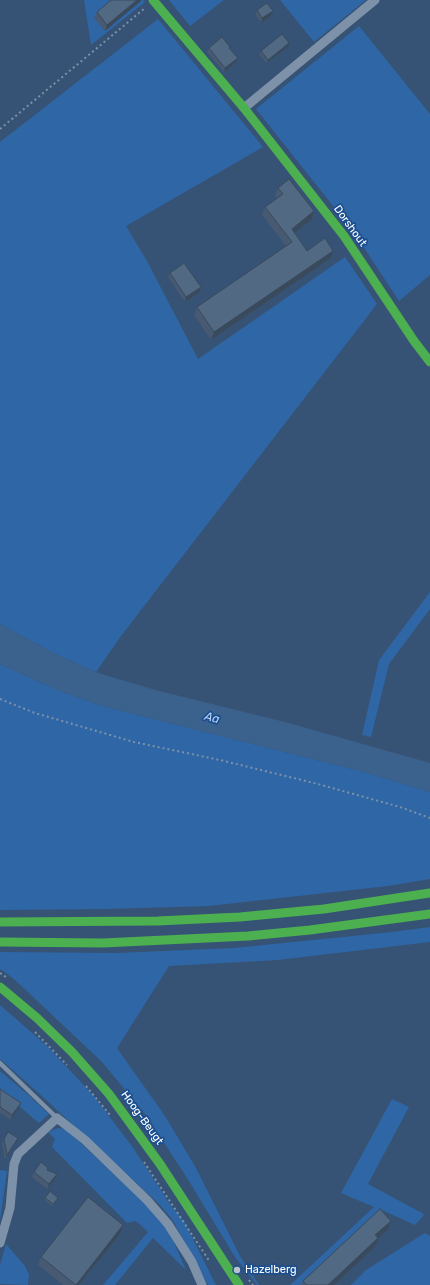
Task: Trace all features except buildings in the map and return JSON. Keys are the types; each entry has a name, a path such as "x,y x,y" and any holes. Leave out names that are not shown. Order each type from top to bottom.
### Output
{"main road":[{"name":"Dorshout","path":"153,0 244,108 344,236 414,341 430,362"},
{"path":"0,922 158,921 240,917 324,909 430,894"},
{"path":"0,942 103,943 248,936 310,930 430,914"},
{"name":"Hoog-Beugt","path":"0,987 37,1018 109,1094 160,1164 239,1285"}],"street":[{"path":"244,108 375,0"},
{"path":"0,1243 2,1228 10,1208 14,1164 18,1154 57,1118 85,1140 148,1201 168,1224 192,1262 202,1285"}],"lane":[{"path":"0,1063 57,1118"}],"path":[{"path":"0,129 153,0"},
{"path":"0,699 35,713 134,742 220,760 318,784 400,807 430,818"},
{"path":"30,1028 69,1066"},
{"path":"85,1084 114,1120"},
{"path":"142,1159 214,1268"}],"shaded area":[{"path":"84,0 143,0 145,2 91,45"},
{"path":"169,0 224,0 190,26"},
{"path":"280,0 366,0 314,42"},
{"path":"158,19 263,147 126,226 147,261 198,359 345,257 377,304 121,636 96,672 53,653 0,624 0,142"},
{"path":"359,26 430,114 430,275 399,301 353,231 256,109"},
{"path":"430,592 430,609 389,664 371,737 362,735 379,660"},
{"path":"0,664 60,691 102,706 364,772 430,792 430,879 388,886 209,906 0,910"},
{"path":"430,927 430,942 278,960 169,966 117,1048 165,1116 196,1168 240,1256 259,1285 257,1285 235,1257 187,1178 146,1115 102,1062 14,979 0,969 0,952 117,953 234,948"},
{"path":"0,1005 47,1046 93,1095 134,1149 172,1207 184,1221 216,1285 208,1285 172,1219 159,1204 0,1059"},
{"path":"0,1071 49,1114 39,1123 0,1090"},
{"path":"392,1099 409,1107 368,1184 424,1214 423,1216 415,1225 382,1210 305,1285 290,1285 374,1207 341,1193"},
{"path":"58,1128 66,1129 151,1209 163,1223 172,1238 186,1270 153,1238 115,1285 103,1285 148,1232 136,1221 127,1223 52,1147 55,1139 48,1132"},
{"path":"0,1170 7,1171 0,1221"},
{"path":"425,1233 430,1236 430,1285 351,1285 366,1270"},
{"path":"6,1244 25,1266 29,1275 28,1285 0,1284 0,1265"}],"water":[{"name":"Aa","path":"0,624 53,653 98,673 159,691 285,722 430,763 430,792 364,772 102,706 60,691 0,664"}],"traffic: fast":[{"path":"153,0 244,108 344,236 414,341 430,362"},
{"path":"0,922 158,921 240,917 324,909 430,893"},
{"path":"0,942 103,943 248,936 310,930 430,914"},
{"path":"0,987 37,1018 72,1052 109,1094 160,1164 239,1285"}],"place":[{"name":"Hazelberg","path":"237,1270"}]}
